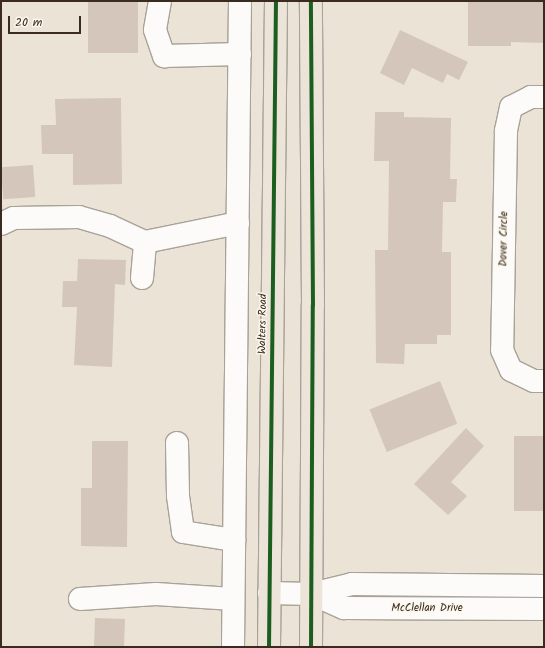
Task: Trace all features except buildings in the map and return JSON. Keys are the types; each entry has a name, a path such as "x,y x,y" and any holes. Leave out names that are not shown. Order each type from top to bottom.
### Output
{"main road":[{"name":"Walters Road","path":"269,647 276,1"},
{"path":"311,1 311,647"}],"street":[{"path":"160,1 154,30 164,56 240,54"},
{"path":"233,647 240,1"},
{"name":"Dover Circle","path":"544,97 531,97 511,107 506,131 502,350 511,370 534,381 544,381"},
{"path":"1,224 14,218 79,217 110,226 145,242 238,223"},
{"path":"142,278 145,242"},
{"path":"177,443 178,496 183,532 234,540"},
{"name":"McClellan Drive","path":"269,593 312,594 352,584 544,586"},
{"path":"80,599 156,594 233,599"},
{"name":"McClellan Drive","path":"312,594 344,608 544,609"}],"cycle path":[{"path":"269,647 276,1"},
{"path":"311,1 313,305 311,647"}]}
